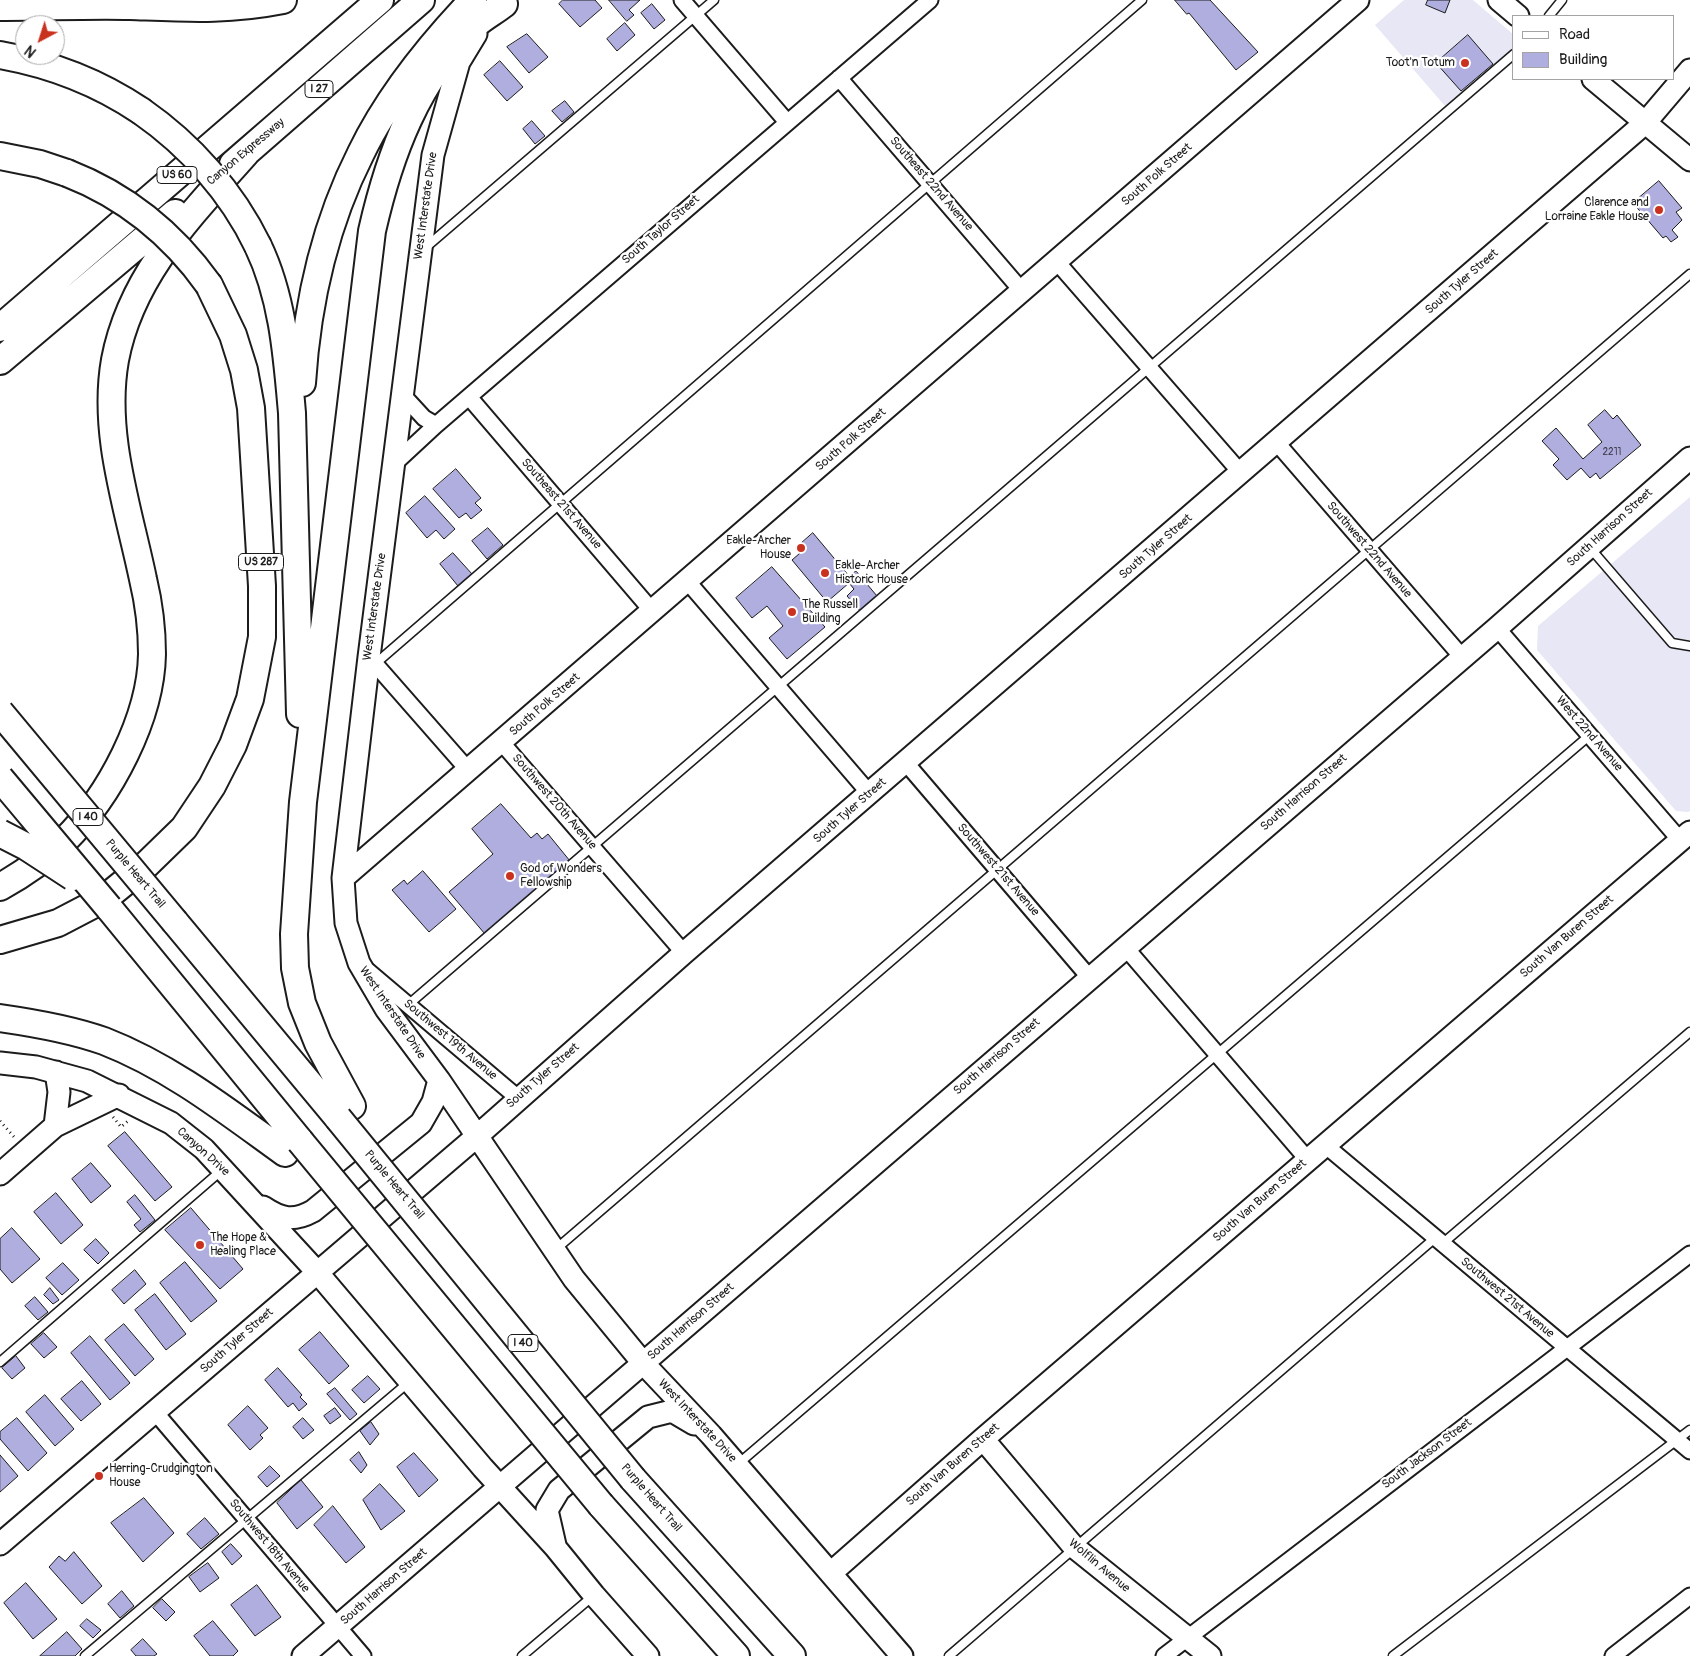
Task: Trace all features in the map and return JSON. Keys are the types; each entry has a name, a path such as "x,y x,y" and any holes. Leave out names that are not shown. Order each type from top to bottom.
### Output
{"highway":[{"path":"78,0 129,6"},
{"path":"0,7 129,6 205,10 240,8 283,0"},
{"name":"US 60","path":"0,328 380,0"},
{"name":"Canyon Expressway","path":"0,361 246,153 421,0"},
{"path":"294,494 305,336 326,241 361,153 401,88 448,27 473,0"},
{"path":"345,1112 302,1002 295,968 294,934 303,802 372,231 381,191 408,119 431,79 454,46 477,23 506,2"},
{"path":"0,55 24,59 78,76 105,88 141,111 178,140 206,168 235,206 258,246 273,284 285,340 292,413 303,802"},
{"path":"0,887 37,863 64,841 87,816 123,758 139,718 152,656 151,626 116,455 111,392 116,359 123,328 152,267 178,230 246,153"},
{"name":"US 287","path":"0,156 40,164 67,173 127,202 182,249 209,285 233,335 244,370 251,408 262,586 262,637 250,699 233,745 212,786 184,828 147,864 104,899 58,923 0,940"},
{"name":"Purple Heart Trail","path":"0,712 175,922 345,1112 412,1206 633,1480 792,1656"},
{"path":"0,778 142,949 293,1147 377,1236 601,1505 736,1656"},
{"path":"0,833 27,847 72,876 109,908"},
{"path":"0,1018 65,1030 104,1041 142,1058 293,1147"}],"main road":[{"name":"South Polk Street","path":"343,878 502,743 1358,0"},
{"path":"1499,0 1517,15"},
{"name":"West Interstate Drive","path":"506,2 477,33 459,62 433,155 402,393 372,660 343,878 346,923 359,963 386,1008 439,1080 574,1279 643,1363 711,1434 832,1572 902,1656"},
{"name":"South Tyler Street","path":"0,1544 476,1137 684,953 1646,123 1690,70"},
{"path":"1594,80 1690,160"},
{"name":"South Harrison Street","path":"303,1656 1089,977 1497,628 1690,458"},
{"name":"South Van Buren Street","path":"832,1572 983,1439 1685,836"},
{"name":"Canyon Drive","path":"0,1064 36,1067 87,1081 115,1105 171,1123 223,1168 317,1272"},
{"path":"55,1126 59,1092 56,1072"},
{"path":"250,1198 275,1215 285,1219 295,1219 313,1211 421,1123 431,1107 439,1080"},
{"path":"0,1174 55,1126 115,1105"},
{"path":"317,1272 409,1382 555,1547 648,1656"},
{"path":"555,1547 547,1510 559,1490 648,1417 672,1411 711,1434"},
{"name":"Wolflin Avenue","path":"983,1439 1074,1547 1210,1656"}],"street":[{"path":"682,0 787,122"},
{"name":"South Taylor Street","path":"395,463 436,425 930,0"},
{"name":"Southeast 22nd Avenue","path":"839,78 1022,291"},
{"path":"1057,262 1241,473"},
{"path":"402,393 424,418 436,425"},
{"name":"Southeast 21st Avenue","path":"469,397 653,612"},
{"name":"Southwest 22nd Avenue","path":"1277,443 1462,657"},
{"path":"688,582 870,794"},
{"name":"West 22nd Avenue","path":"1497,628 1590,735 1685,836"},
{"path":"372,660 469,771"},
{"name":"Southwest 20th Avenue","path":"502,743 684,953"},
{"name":"Southwest 21st Avenue","path":"906,763 1089,977"},
{"path":"1125,947 1308,1160"},
{"name":"Southwest 19th Avenue","path":"359,963 518,1098"},
{"name":"Southwest 21st Avenue","path":"1325,1145 1690,1451"},
{"name":"South Jackson Street","path":"1164,1656 1187,1636 1690,1254"},
{"name":"Southwest 18th Avenue","path":"155,1412 363,1656"},
{"path":"1613,1656 1690,1596"}],"lane":[{"path":"419,253 714,0"},
{"path":"372,660 562,505 1142,0"},
{"path":"1550,15 1562,0"},
{"path":"409,1004 1512,56"},
{"path":"554,1251 1690,274"},
{"path":"1590,547 1672,643 1690,646"},
{"path":"737,1464 1590,735"},
{"path":"949,1656 1074,1547 1690,1032"},
{"path":"0,1362 223,1168"},
{"path":"85,1656 409,1382"},
{"path":"1393,1656 1690,1430"},
{"path":"522,1656 594,1595"}],"path":[{"path":"115,1105 121,1127"}],"shaded area":[{"path":"1404,0 1473,0 1512,33 1512,50 1445,106 1375,25"},
{"path":"1690,497 1690,811 1688,812 1676,811 1537,650 1538,626"}],"building":[{"path":"563,0 595,0 602,8 580,27 559,4"},
{"path":"609,0 640,0 629,10 634,15 627,21"},
{"path":"1175,0 1210,0 1258,52 1236,70 1189,13 1187,14"},
{"path":"1428,0 1450,0 1445,13 1426,5"},
{"path":"652,4 665,20 654,29 641,13"},
{"path":"625,23 635,35 617,51 607,39"},
{"path":"527,34 548,57 529,73 507,47"},
{"path":"1468,35 1493,64 1461,91 1436,63"},
{"path":"500,61 523,87 507,101 484,75"},
{"path":"565,101 574,112 562,122 552,111"},
{"path":"532,121 545,136 535,144 523,129"},
{"name":"Clarence and Lorraine Eakle House","path":"1659,181 1682,208 1676,212 1682,220 1672,230 1678,237 1671,242 1666,236 1663,238 1633,203"},
{"path":"1605,410 1613,419 1617,415 1641,445 1600,479 1596,473 1590,478 1581,468 1567,480 1553,465 1559,459 1542,441 1556,428 1583,459 1602,442 1588,425"},
{"path":"456,469 481,498 475,503 482,510 471,519 466,513 459,518 433,489"},
{"path":"425,496 455,529 444,539 436,530 427,538 406,513"},
{"path":"488,528 503,545 487,559 472,541"},
{"name":"Eakle-Archer Historic House","path":"813,533 849,576 856,571 877,596 860,611 847,596 854,589 849,583 827,602 792,560 800,553 796,548"},
{"path":"453,553 472,574 458,586 440,564"},
{"name":"The Russell Building","path":"772,567 825,627 787,659 769,638 783,626 767,606 752,618 736,598"},
{"name":"God of Wonders Fellowship","path":"501,804 531,838 537,833 542,839 548,834 570,861 485,934 449,892 493,854 472,829"},
{"path":"423,871 456,909 429,932 392,890 404,880 407,884"},
{"path":"125,1132 172,1187 155,1201 108,1146"},
{"path":"91,1163 111,1186 91,1203 72,1179"},
{"path":"56,1193 83,1225 61,1244 34,1212"},
{"path":"135,1195 155,1220 140,1232 134,1225 141,1219 127,1202"},
{"name":"The Hope & Healing Place","path":"191,1208 243,1269 220,1289 165,1230"},
{"path":"12,1228 40,1259 12,1283 0,1269 0,1239"},
{"path":"96,1239 109,1253 98,1264 84,1250"},
{"path":"185,1262 217,1301 191,1322 160,1283"},
{"path":"63,1263 79,1280 62,1295 46,1278"},
{"path":"135,1270 146,1284 124,1304 112,1290"},
{"path":"50,1288 59,1300 53,1304 44,1295"},
{"path":"155,1294 186,1334 166,1350 135,1310"},
{"path":"35,1297 48,1312 38,1320 25,1306"},
{"path":"124,1324 154,1359 135,1376 105,1340"},
{"path":"320,1332 349,1366 329,1384 299,1350"},
{"path":"44,1333 57,1347 44,1358 31,1344"},
{"path":"90,1336 130,1383 110,1400 71,1353"},
{"path":"16,1356 25,1368 12,1379 2,1368"},
{"path":"278,1368 302,1395 300,1397 307,1404 299,1411 293,1403 288,1407 265,1380"},
{"path":"368,1376 380,1389 364,1403 352,1390"},
{"path":"82,1381 101,1404 81,1421 61,1399"},
{"path":"335,1388 357,1414 350,1420 327,1394"},
{"path":"45,1395 74,1429 55,1446 26,1412"},
{"path":"248,1406 268,1428 260,1435 263,1438 250,1450 228,1425"},
{"path":"335,1408 341,1416 330,1424 324,1416"},
{"path":"17,1418 47,1453 28,1471 0,1439 0,1432"},
{"path":"303,1418 314,1430 303,1439 293,1427"},
{"path":"371,1422 379,1434 370,1445 360,1431"},
{"path":"359,1452 367,1465 361,1473 350,1460"},
{"path":"414,1453 438,1480 419,1497 397,1467"},
{"path":"0,1455 18,1476 0,1492"},
{"path":"270,1466 280,1476 267,1487 258,1477"},
{"path":"301,1480 323,1507 297,1529 277,1503"},
{"path":"380,1484 405,1511 381,1530 363,1500"},
{"path":"144,1498 174,1533 143,1562 111,1523"},
{"path":"333,1506 365,1547 346,1563 314,1525"},
{"path":"205,1518 219,1534 201,1549 187,1534"},
{"path":"231,1544 242,1556 232,1565 222,1552"},
{"path":"74,1552 102,1586 82,1604 49,1567 59,1556 65,1561"},
{"path":"208,1563 219,1578 200,1592 189,1577"},
{"path":"26,1583 57,1619 33,1639 4,1603"},
{"path":"257,1585 281,1617 255,1636 231,1605"},
{"path":"122,1591 134,1606 120,1618 108,1604"},
{"path":"162,1599 175,1612 166,1621 153,1608"},
{"path":"87,1619 101,1630 93,1638 80,1626"},
{"path":"213,1621 238,1651 233,1656 210,1656 194,1636"},
{"path":"67,1632 82,1649 75,1656 40,1656"},
{"path":"143,1639 157,1654 154,1656 136,1656 131,1650"}],"place":[{"name":"Toot'n Totum","path":"1465,63"},
{"name":"Clarence and Lorraine Eakle House","path":"1659,210"},
{"name":"Eakle-Archer House","path":"801,548"},
{"name":"Eakle-Archer Historic House","path":"825,573"},
{"name":"The Russell Building","path":"792,612"},
{"name":"God of Wonders Fellowship","path":"510,876"},
{"name":"The Hope & Healing Place","path":"200,1245"},
{"name":"Herring-Crudgington House","path":"99,1476"}]}
